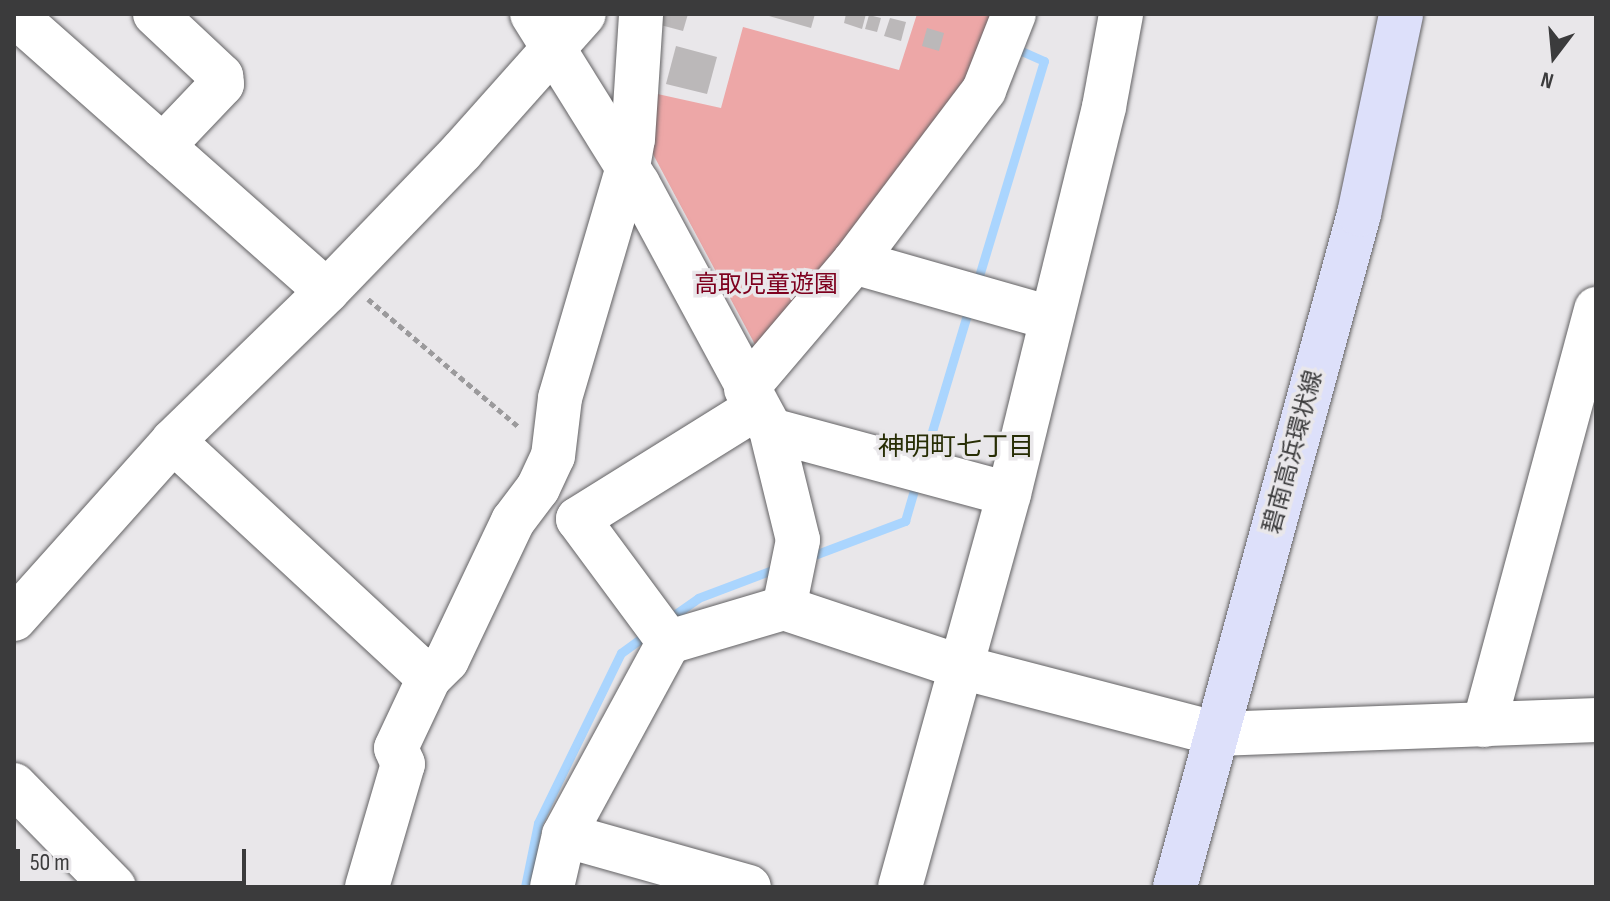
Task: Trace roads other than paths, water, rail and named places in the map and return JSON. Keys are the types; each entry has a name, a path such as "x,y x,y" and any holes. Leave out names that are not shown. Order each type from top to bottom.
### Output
{"main road":[{"name":"碧南高浜環状線","path":"1175,887 1359,214 1401,14"}],"street":[{"path":"155,14 221,76 222,84 163,146"},
{"path":"14,619 173,441 334,284 543,32 584,14"},
{"path":"367,887 403,764 396,748 429,678 447,660 513,521 538,488 553,456 560,398 628,167 633,139 641,14"},
{"path":"669,642 578,519 758,409 854,262 984,90 1014,14"},
{"path":"900,887 1009,494 1104,107 1121,14"},
{"path":"19,18 163,146 334,284"},
{"path":"543,32 628,167 758,409 798,540 784,608"},
{"path":"854,262 1050,318"},
{"path":"1484,725 1596,309"},
{"path":"758,409 1009,494"},
{"path":"173,441 429,678"},
{"path":"552,887 564,835 669,642 784,608 961,667 1218,734 1596,720"},
{"path":"14,785 114,887"},
{"path":"564,835 749,887"}],"waterway":[{"path":"976,286 1044,61 1013,47"},
{"path":"924,458 969,308"},
{"path":"809,557 905,521 917,480"},
{"path":"667,620 698,598 780,567"},
{"path":"525,887 538,823 621,653 649,633"}],"district":[{"name":"神明町七丁目","path":"956,448"}],"park label":[{"name":"高取児童遊園","path":"766,285"}]}
